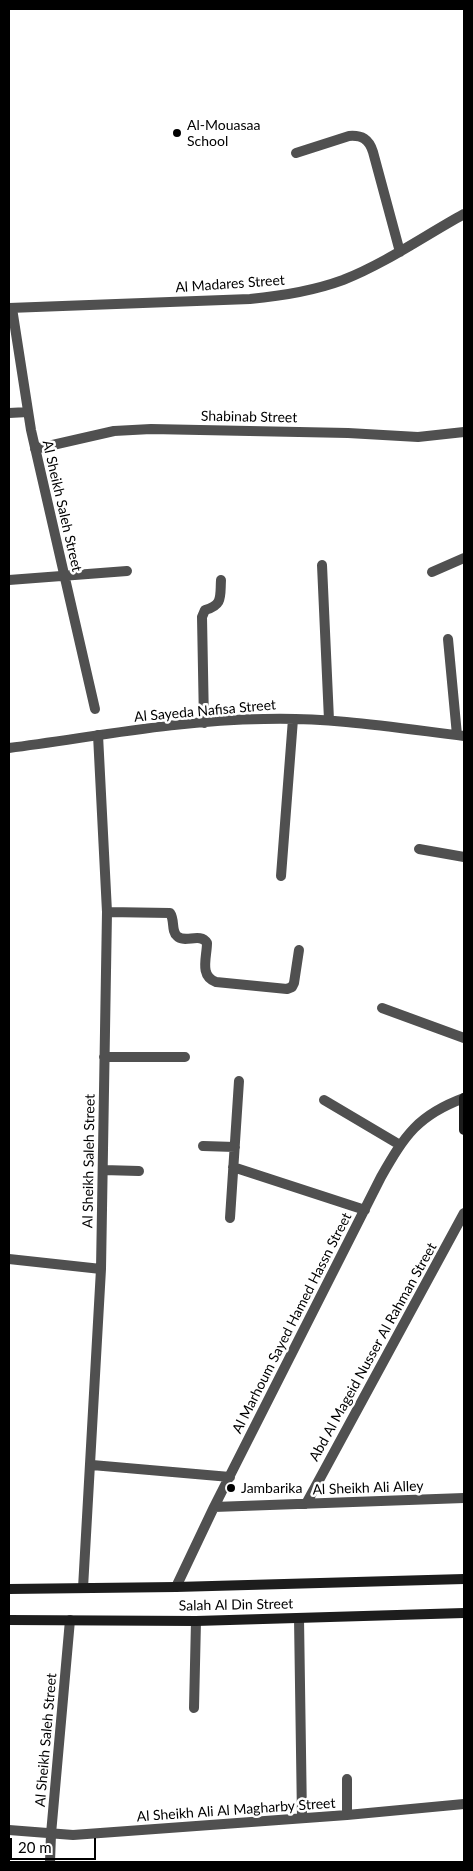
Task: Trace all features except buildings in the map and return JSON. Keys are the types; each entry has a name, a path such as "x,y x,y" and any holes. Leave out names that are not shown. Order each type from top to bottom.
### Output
{"main road":[{"path":"464,1098 464,1130"},
{"name":"Salah Al Din Street","path":"9,1589 176,1587 464,1579"},
{"name":"Salah Al Din Street","path":"9,1620 196,1621 464,1613"}],"street":[{"path":"296,152 349,136 365,138 373,152 400,252"},
{"name":"Al Madares Street","path":"11,308 250,299 282,296 343,280 372,267 464,214"},
{"name":"Al Sheikh Saleh Street","path":"11,308 35,449 95,709"},
{"path":"9,360 21,360"},
{"path":"9,413 28,412"},
{"name":"Shabinab Street","path":"35,449 114,431 151,429 348,433 418,437 464,432"},
{"path":"432,572 464,558"},
{"path":"322,565 329,720"},
{"path":"9,580 127,571"},
{"path":"204,723 202,617 205,610 213,608 219,602 221,580"},
{"path":"448,639 460,735"},
{"name":"Al Sayeda Nafisa Street","path":"9,748 98,735 263,718 329,720 460,735"},
{"path":"281,876 293,719"},
{"name":"Al Sheikh Saleh Street","path":"83,1588 92,1465 101,1269 103,1170 107,912 98,735"},
{"path":"419,849 464,857"},
{"path":"107,912 170,914 177,937 201,938 207,943 206,975 210,980 216,982 287,990 294,983 299,950"},
{"path":"382,1008 464,1038"},
{"path":"104,1057 186,1057"},
{"path":"230,1218 239,1082"},
{"name":"Al Marhoum Sayed Hamed Hassn Street","path":"176,1587 214,1507 400,1145 412,1129 427,1116 464,1098"},
{"path":"324,1100 400,1145"},
{"path":"203,1146 234,1147"},
{"path":"233,1167 365,1210"},
{"path":"103,1170 139,1171"},
{"name":"Abd Al Mageid Nusser Al Rahman Street","path":"306,1504 464,1213"},
{"path":"9,1260 101,1269"},
{"path":"92,1465 230,1477"},
{"name":"Al Sheikh Ali Alley","path":"214,1507 464,1498"},
{"path":"299,1618 302,1818"},
{"name":"Al Sheikh Saleh Street","path":"50,1862 70,1620"},
{"path":"194,1708 196,1621"},
{"path":"347,1779 347,1815"},
{"name":"Al Sheikh Ali Al Magharby Street","path":"9,1830 51,1834 93,1834 347,1815 464,1804"}],"place":[{"name":"Al-Mouasaa School","path":"177,133"},
{"name":"Jambarika","path":"231,1488"}]}
